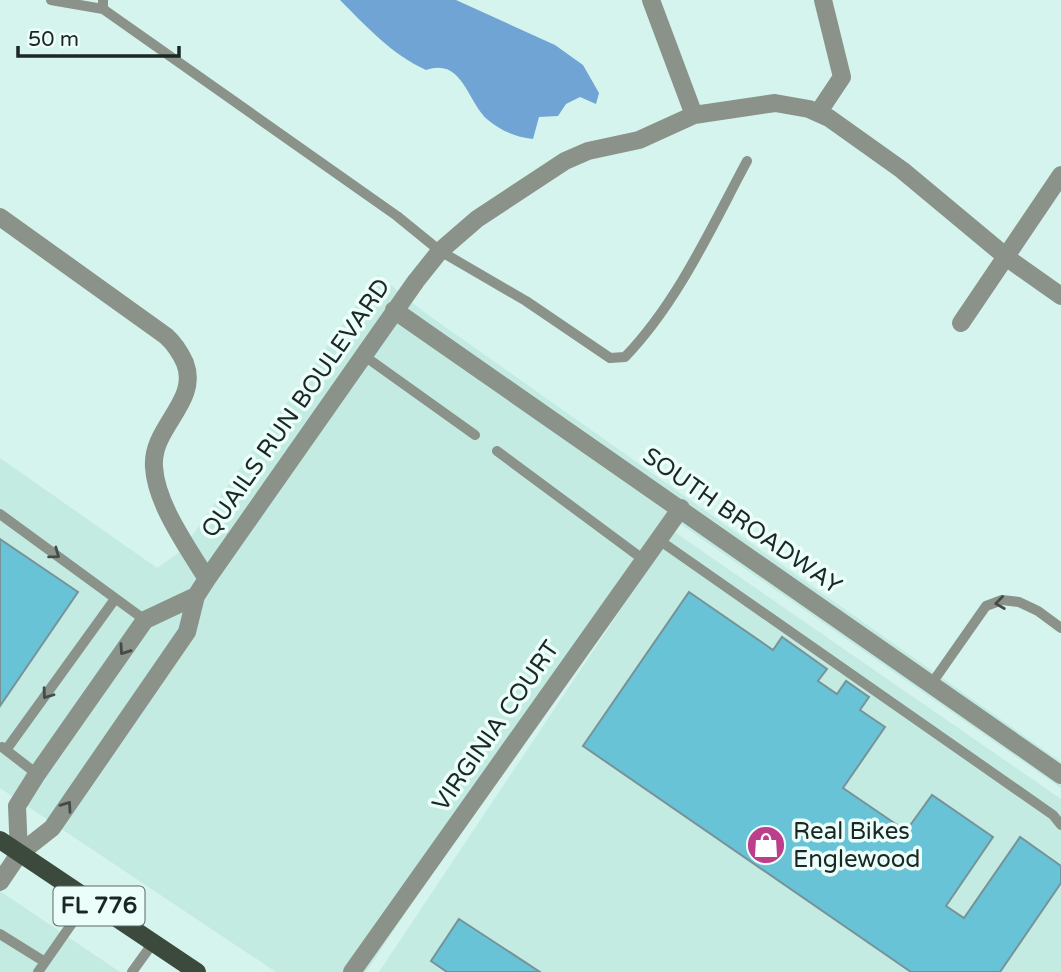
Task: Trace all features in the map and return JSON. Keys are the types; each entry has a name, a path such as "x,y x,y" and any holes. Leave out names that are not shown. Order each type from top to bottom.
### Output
{"main road":[{"name":"FL 776","path":"0,840 197,972"}],"street":[{"path":"651,0 694,115"},
{"path":"818,113 842,77 823,0"},
{"name":"QUAILS RUN BOULEVARD","path":"0,882 19,854 52,828 187,632 196,596 207,579 394,310 440,251 477,219 565,161 589,151 639,140 694,115 775,103 790,104 829,118 902,170 1006,256 1061,296"},
{"path":"961,323 1061,175"},
{"path":"0,217 166,336 178,349 188,372 188,388 158,439 154,453 154,470 160,493 171,516 207,579"},
{"name":"SOUTH BROADWAY","path":"394,310 932,682 1061,775"},
{"name":"VIRGINIA COURT","path":"352,972 681,509"},
{"path":"19,854 17,806 37,774 145,620 196,596"}],"lane":[{"path":"51,0 103,4 397,216 440,251 526,301 610,358 625,357 645,337 691,266 747,161"},
{"path":"363,355 475,435"},
{"path":"497,451 644,560"},
{"path":"0,514 145,620"},
{"path":"659,540 1053,815 1061,825"},
{"path":"37,774 3,748 116,599"},
{"path":"932,682 986,606 1002,600 1019,602 1038,611 1061,628"},
{"path":"38,972 89,899"},
{"path":"0,934 45,962"},
{"path":"132,972 153,943"}],"shaded area":[{"path":"378,275 424,312 1061,762 1061,788 679,523 664,525 366,972 276,972 0,788 0,458 157,568 181,551"},
{"path":"673,531 1061,799 1061,972 379,972"},
{"path":"0,891 120,972 0,972"}],"water":[{"path":"340,0 456,0 555,45 583,65 599,93 596,104 580,97 566,104 558,116 539,117 533,139 509,133 488,120 456,75 438,68 426,70 401,56"}],"building":[{"path":"0,539 78,592 0,706"},
{"path":"689,592 773,650 782,637 827,669 818,681 837,694 846,681 869,697 860,710 885,727 843,788 906,831 932,795 993,837 946,906 964,918 1020,837 1061,866 1061,883 1000,972 911,972 583,746"},
{"path":"459,919 540,972 447,972 431,961"}],"place":[{"name":"Real Bikes Englewood","path":"766,845"}]}
